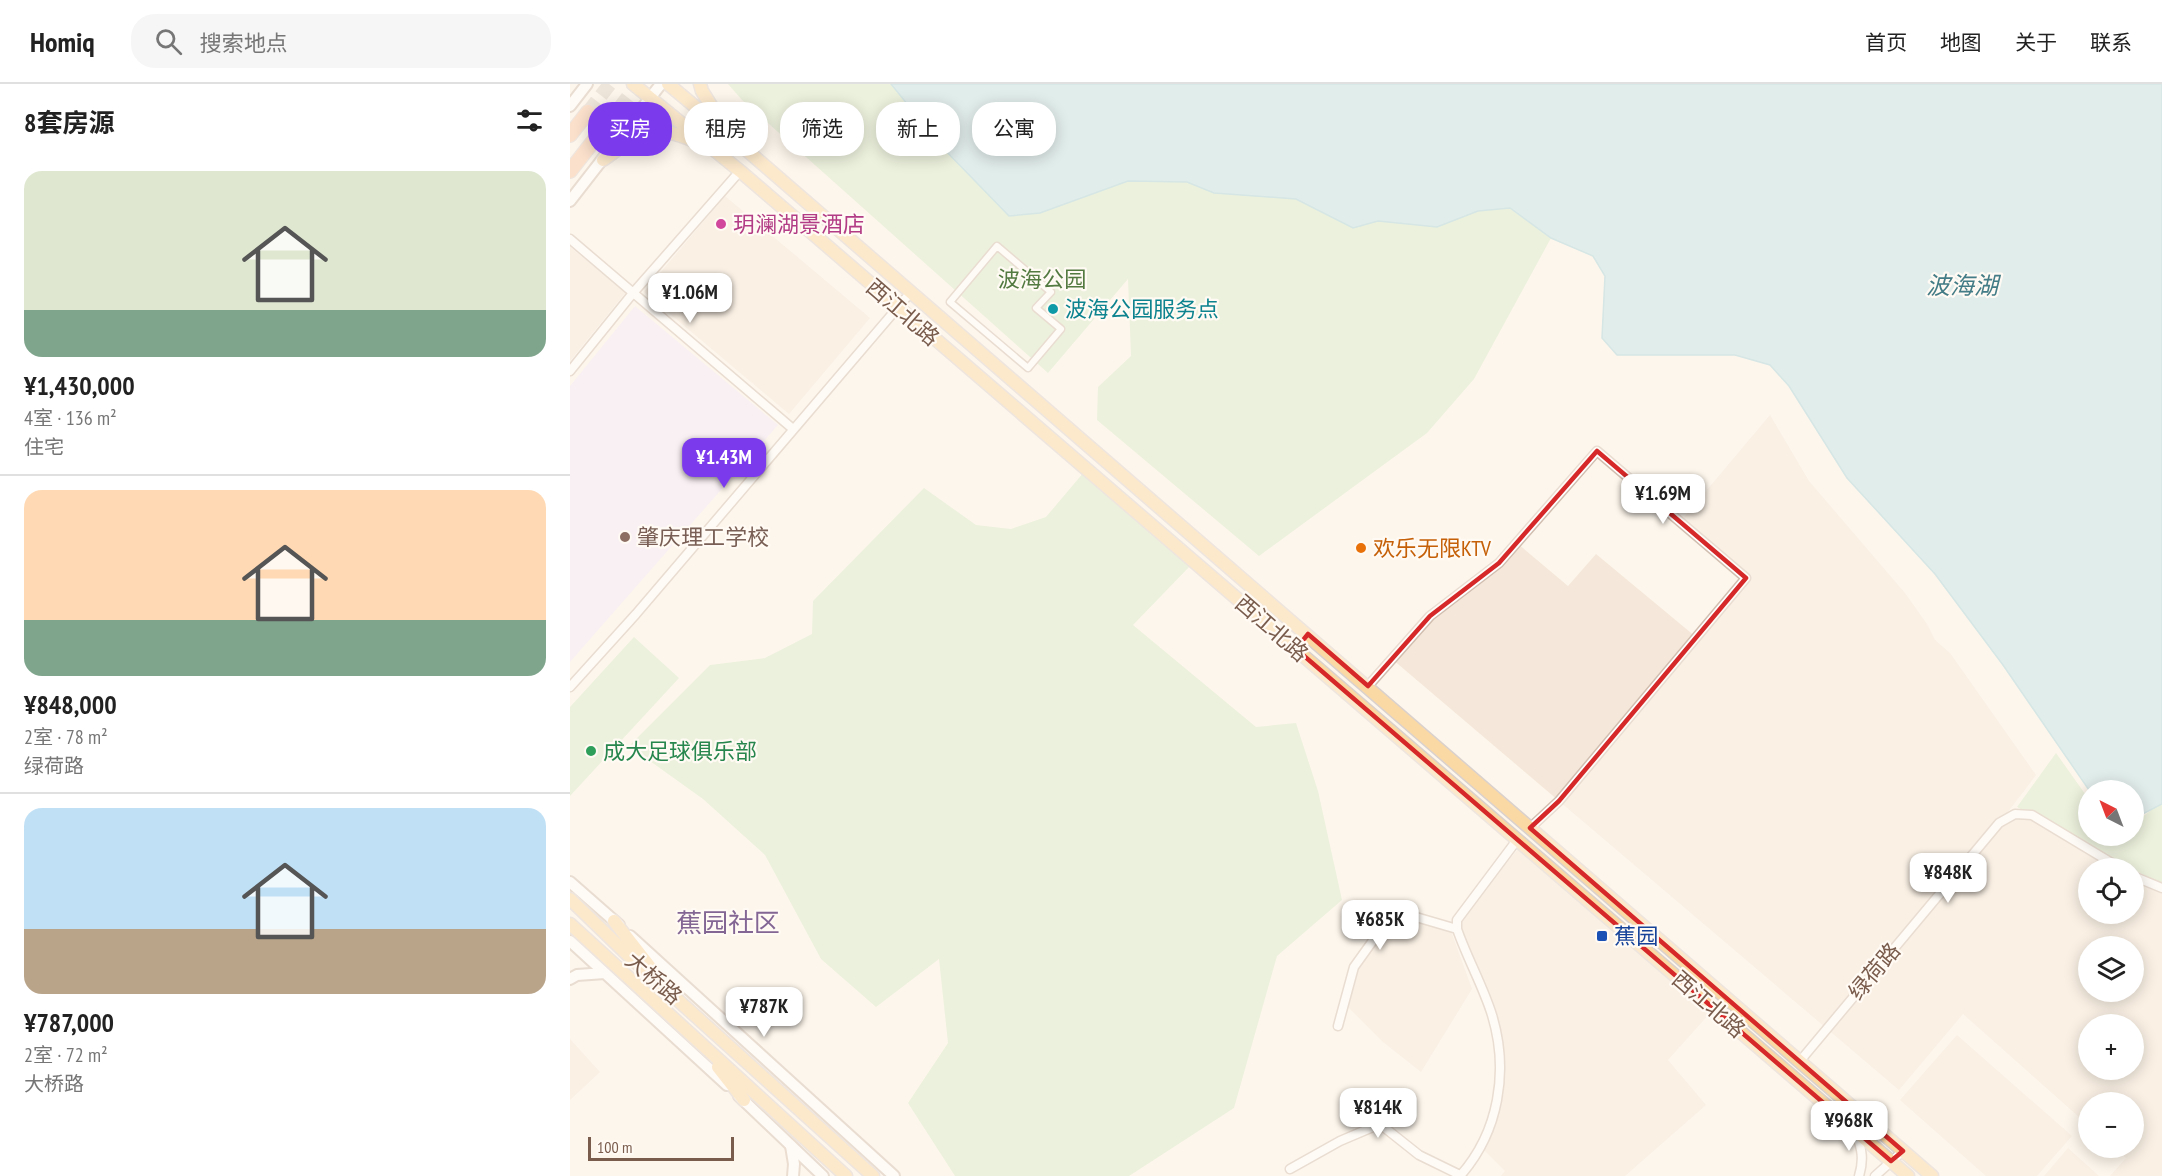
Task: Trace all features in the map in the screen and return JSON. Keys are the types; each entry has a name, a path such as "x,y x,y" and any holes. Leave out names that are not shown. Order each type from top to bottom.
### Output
{"highway":[{"path":"570,135 588,112"},
{"path":"570,171 588,148"}],"main road":[{"name":"西江北路","path":"633,84 684,125"},
{"name":"西江北路","path":"668,84 690,102"},
{"path":"700,84 709,102"},
{"path":"603,160 643,133 670,132 684,138"},
{"name":"西江北路","path":"722,156 1908,1176"},
{"name":"西江北路","path":"753,156 1932,1176"},
{"path":"1296,649 1308,634"},
{"name":"大桥路","path":"570,898 629,956 873,1176"},
{"path":"614,921 637,952 690,1010"},
{"name":"大桥路","path":"570,924 846,1176"},
{"path":"699,1042 744,1100"},
{"path":"1836,1114 1846,1103"}],"street":[{"path":"570,106 587,84"},
{"path":"570,201 661,84"},
{"path":"570,371 633,293 740,171"},
{"path":"570,239 793,429"},
{"path":"997,246 1051,292 1036,308 1061,329 1028,368 950,302 997,246"},
{"path":"570,687 636,614 911,292"},
{"path":"1368,686 1430,616 1499,563 1597,451 1746,578 1559,801 1530,828"},
{"name":"绿荷路","path":"1800,1060 1999,824 2015,814 2032,815 2103,858"},
{"path":"1290,1169 1340,1141 1380,1124 1419,1155 1460,1176 1467,1168 1490,1126 1500,1092 1500,1051 1492,1014 1456,929 1457,920 1517,840"},
{"path":"2144,881 2162,888"},
{"path":"570,882 894,1176"},
{"path":"1338,1026 1354,967 1387,921 1398,915 1409,915 1456,929"},
{"path":"570,941 744,1100 823,1176"},
{"path":"570,979 590,973 605,973"},
{"path":"1855,1130 1862,1148 1863,1160 1859,1176"},
{"path":"791,1146 793,1176"},
{"path":"1875,1176 1903,1151"}],"highlighted area":[{"path":"1597,451 1746,578 1559,801 1530,828 1903,1151 1891,1161 1296,649 1308,634 1368,686 1430,616 1499,563"}],"shaded area":[{"path":"725,196 870,318 789,414 644,292"},
{"path":"570,247 626,292 570,361"},
{"name":"肇庆理工学校","path":"635,306 778,425 570,662 570,386"},
{"path":"1770,415 1809,481 1905,593 1927,624 1935,640 1950,653 2036,775 2001,821 2015,814 2032,815 2078,843 2078,846 2083,846 2103,858 2078,858 2078,924 2144,924 2144,881 2162,888 2162,1176 2110,1176 2126,1158 2144,1158 2144,1092 2078,1092 2078,1116 1963,1014 1899,1090 1392,659 1408,639 1517,543 1568,586 1596,554 1696,637 1746,577 1680,522"},
{"path":"1520,847 1711,1012 1668,1060 1706,1105 1625,1176 1501,1176 1505,1171 1480,1146 1490,1126 1500,1051 1457,920"},
{"path":"1401,919 1451,931 1472,989 1421,1072 1383,1042 1348,1007 1361,962 1389,923"},
{"path":"1957,1035 2072,1136 2037,1176 1986,1176 1900,1100"},
{"path":"570,1039 600,1072 570,1100"},
{"path":"2068,1148 2099,1176 2044,1176"}],"green space":[{"name":"波海公园","path":"728,84 891,84 906,102 876,102 876,156 955,156 1040,213 1128,181 1187,182 1214,193 1296,199 1353,228 1377,221 1436,227 1478,211 1509,208 1551,238 1474,379 1427,433 1259,556 1097,420 1098,387 1131,356 1128,279 1048,373 805,156 864,156 864,102 780,102 780,134 768,123 768,102 744,102"},
{"path":"1084,472 1191,565 1133,625 1256,727 1296,723 1318,791 1342,900 1277,956 1234,1108 1129,1176 955,1176 908,1103 948,1043 939,959 876,1007 821,959 765,855 703,799 629,746 710,665 765,658 812,634 813,601 924,488 976,525 1011,529 1046,517"},
{"name":"成大足球俱乐部","path":"634,637 679,678 570,796 570,707"},
{"path":"2056,753 2078,784 2078,840 2017,807"},
{"path":"2162,802 2162,882 2157,882 2144,875 2144,858 2112,858 2090,846 2144,846 2144,816"}],"water":[{"name":"波海湖","path":"891,84 2162,84 2162,804 2144,813 2144,780 2082,780 2003,665 1935,574 1847,478 1789,386 1770,365 1735,355 1617,355 1602,338 1605,276 1593,256 1551,238 1510,208 1478,211 1437,227 1378,221 1353,228 1296,199 1214,193 1187,182 1128,181 1040,213 1009,216 951,156 960,156 960,102 906,102"}],"tunnel":[{"path":"596,102 610,84"},
{"path":"624,102 638,84"}],"place":[{"name":"玥澜湖景酒店","path":"721,224"},
{"name":"波海公园服务点","path":"1053,309"},
{"name":"肇庆理工学校","path":"625,537"},
{"name":"欢乐无限KTV","path":"1361,548"},
{"name":"成大足球俱乐部","path":"591,751"},
{"name":"蕉园","path":"1602,936"}],"district":[{"name":"蕉园社区","path":"728,922"}]}
